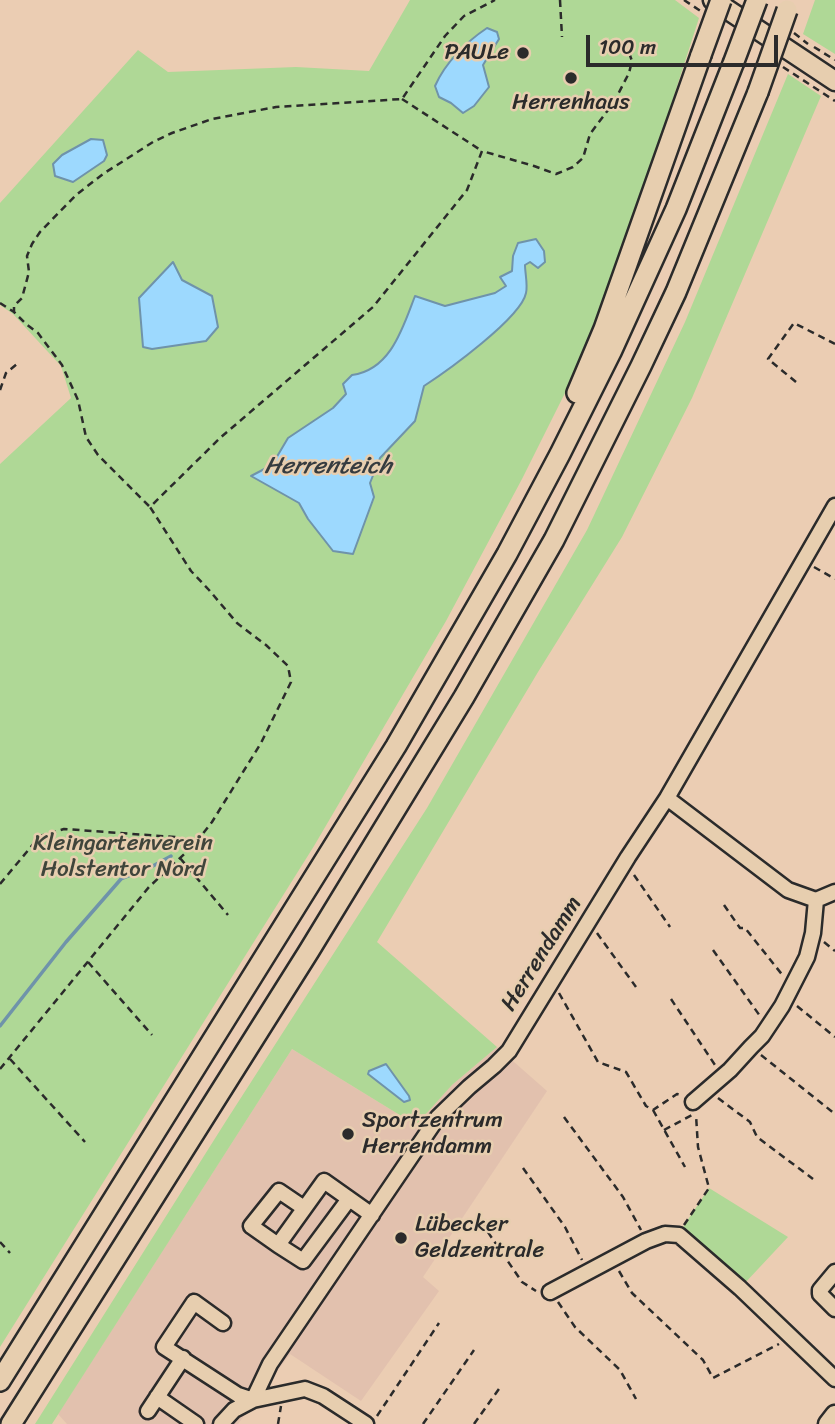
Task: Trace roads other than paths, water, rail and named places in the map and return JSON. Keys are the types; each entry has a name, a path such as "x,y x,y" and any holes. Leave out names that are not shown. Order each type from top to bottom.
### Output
{"highway":[{"path":"507,554 604,329 721,0"},
{"path":"0,1381 397,746 507,554 611,352 676,209 757,0"},
{"path":"11,1424 309,951 464,697 554,540 676,292 758,92 789,5"}],"main road":[{"path":"713,0 835,81"},
{"path":"828,1424 835,1415"}],"street":[{"name":"Herrendamm","path":"253,1400 271,1364 439,1117 509,1051 624,862 667,798 835,506"},
{"path":"667,798 788,890 816,900 835,892"},
{"path":"693,1102 768,1028 790,993 807,957 813,933 816,900"},
{"path":"278,1245 324,1181 372,1214"},
{"path":"304,1208 279,1191 251,1226 303,1261 349,1199"},
{"path":"551,1291 646,1241 664,1234 679,1235 740,1288 835,1380"},
{"path":"835,1272 820,1290 820,1294 835,1310"},
{"path":"223,1323 194,1302 164,1347 238,1395 253,1400"},
{"path":"148,1411 183,1358"},
{"path":"221,1424 234,1410 253,1400 305,1389 323,1396 366,1424"},
{"path":"157,1397 197,1424"}],"water":[{"path":"487,28 497,32 499,39 483,65 489,87 474,106 463,113 439,97 435,86 444,69 457,54"},
{"path":"91,139 103,140 107,155 104,161 73,182 55,176 53,164 62,155"},
{"name":"Herrenteich","path":"536,239 544,251 545,262 538,268 530,262 525,265 527,290 521,304 482,343 424,386 415,421 380,458 370,483 374,497 353,554 333,551 299,503 251,476 272,465 288,438 333,408 346,394 343,384 352,375 377,365 386,356 400,333 415,296 445,306 495,293 506,286 500,277 512,271 513,256 518,243"},
{"path":"173,262 182,280 212,296 218,327 206,341 152,349 143,347 139,298"},
{"path":"386,1064 410,1100 404,1102 368,1074 369,1071"}],"waterway":[{"path":"0,1026 66,942 121,879 171,856"}],"place":[{"name":"PAULe","path":"523,53"},
{"name":"Herrenhaus","path":"571,78"},
{"name":"Sportzentrum Herrendamm","path":"348,1134"},
{"name":"Lübecker Geldzentrale","path":"401,1238"}],"park label":[{"name":"Kleingartenverein Holstentor Nord","path":"123,857"}]}
